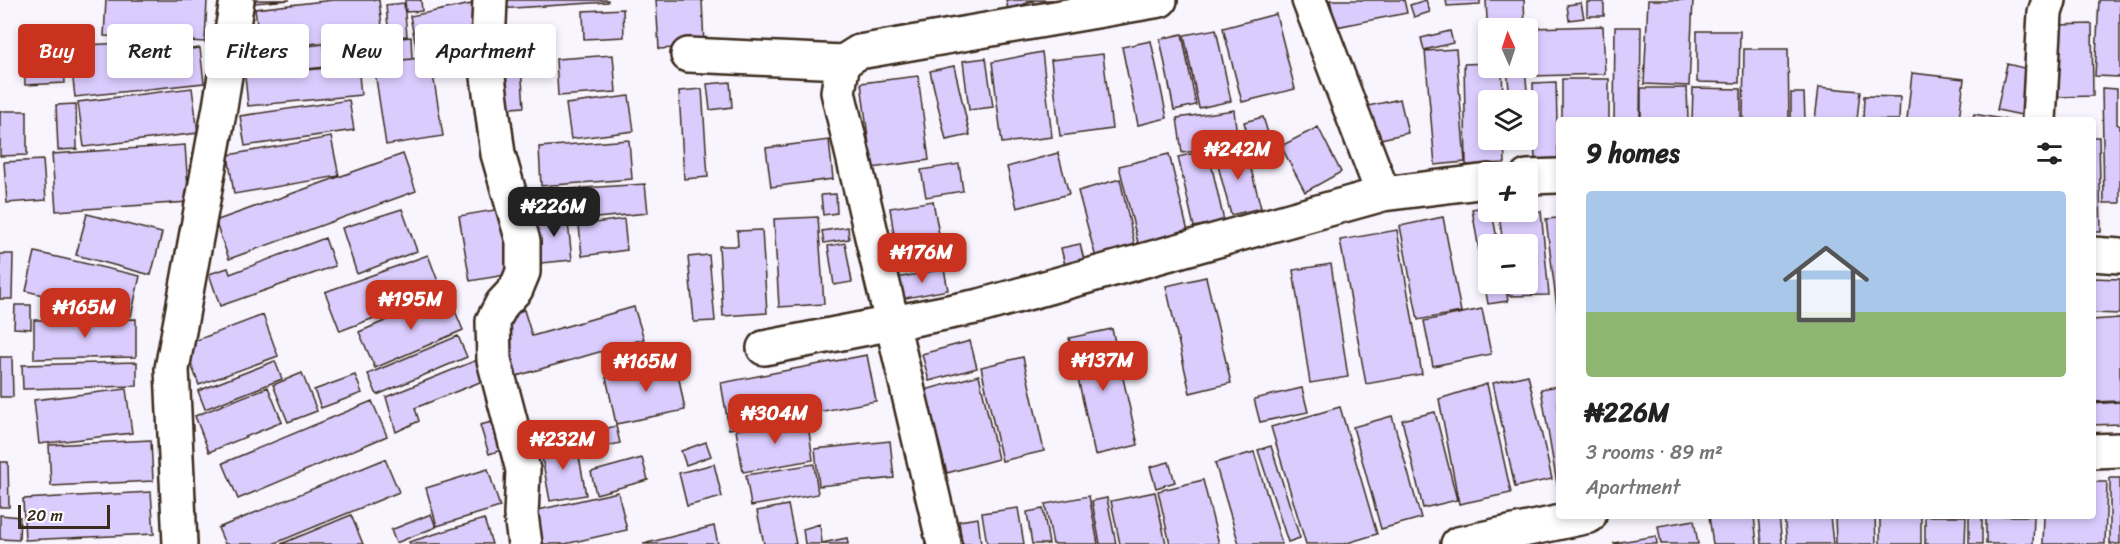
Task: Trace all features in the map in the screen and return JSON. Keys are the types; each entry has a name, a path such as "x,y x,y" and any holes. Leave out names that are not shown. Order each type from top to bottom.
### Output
{"street":[{"path":"180,544 172,369 220,108 237,0"},
{"path":"490,0 487,69 498,154 523,241 523,272 516,288 502,304 493,321 494,360 523,470 521,515 525,544"},
{"path":"688,55 843,62 859,52 1160,0"},
{"path":"1308,0 1383,194"},
{"path":"2039,117 2045,13 2049,0"},
{"path":"843,62 838,92 944,544"},
{"path":"1538,177 1556,176"},
{"path":"764,348 980,306 1383,194 1478,182"},
{"path":"2096,254 2120,256"},
{"path":"2096,452 2120,450"},
{"path":"1458,544 1539,536 1582,519"}],"building":[{"path":"106,0 207,0 205,42 193,41 193,24 107,24 107,36 104,36"},
{"path":"255,0 290,0 255,3"},
{"path":"333,0 379,0 382,24 321,24 321,43 309,44 309,24 257,24 255,9"},
{"path":"405,0 421,0 422,11 406,12"},
{"path":"497,0 608,0 608,2 497,9"},
{"path":"656,0 702,0 704,46 659,49"},
{"path":"1006,0 1032,0 1033,1 1008,9"},
{"path":"1033,0 1064,0 1036,9"},
{"path":"1330,0 1404,0 1407,13 1336,27"},
{"path":"1426,0 1430,12 1414,17 1410,5"},
{"path":"1446,0 1480,0 1480,4 1447,6"},
{"path":"1486,0 1524,0 1525,18 1487,18"},
{"path":"1648,0 1693,0 1689,86 1644,84"},
{"path":"2099,0 2120,0 2120,77 2095,76"},
{"path":"1587,2 1604,2 1604,16 1587,16"},
{"path":"404,3 407,36 403,36 403,24 388,24 386,5"},
{"path":"1581,3 1584,18 1569,20 1567,5"},
{"path":"472,4 476,24 415,24 415,41 410,16"},
{"path":"623,9 624,37 584,39 583,11"},
{"path":"1276,14 1295,89 1242,102 1223,28"},
{"path":"2092,24 2093,96 2057,97 2056,25"},
{"path":"1603,26 1605,74 1538,76 1538,28"},
{"path":"1615,27 1641,27 1640,117 1614,117"},
{"path":"1216,29 1231,101 1199,108 1184,35"},
{"path":"1450,31 1453,43 1424,50 1421,38"},
{"path":"1697,31 1740,31 1739,83 1697,82"},
{"path":"1182,34 1196,105 1174,110 1160,39"},
{"path":"411,37 412,59 403,60 403,38"},
{"path":"1151,41 1167,118 1138,125 1122,47"},
{"path":"95,44 107,44 107,78 193,78 193,49 200,48 204,83 75,97 73,78 95,78"},
{"path":"321,44 321,68 309,69 309,46"},
{"path":"1456,49 1465,162 1435,165 1425,51"},
{"path":"1744,49 1788,49 1789,117 1743,117"},
{"path":"1042,52 1052,137 1002,143 992,62"},
{"path":"1103,54 1112,129 1060,136 1051,60"},
{"path":"613,55 616,92 558,96 556,59"},
{"path":"415,58 415,78 434,78 443,136 386,145 376,78 403,78 403,60"},
{"path":"986,58 993,107 969,110 963,61"},
{"path":"1478,63 1478,78 1502,78 1503,90 1478,90 1478,150 1504,150 1505,162 1478,162 1478,164 1466,165 1464,64"},
{"path":"2007,64 2032,70 2022,115 1997,110"},
{"path":"954,66 970,135 946,140 930,71"},
{"path":"321,69 321,78 359,78 361,95 248,106 245,78 309,78 309,70"},
{"path":"1912,73 1964,79 1959,117 1907,117"},
{"path":"918,76 929,160 872,168 861,83"},
{"path":"25,78 65,78 65,83 25,85"},
{"path":"493,78 522,78 524,107 496,109"},
{"path":"1508,78 1526,78 1527,90 1509,90"},
{"path":"1562,79 1609,79 1609,117 1562,117"},
{"path":"730,82 732,107 710,110 707,84"},
{"path":"1556,82 1556,163 1535,162 1535,150 1538,150 1538,90 1533,90 1533,83"},
{"path":"1819,87 1860,91 1857,117 1815,117"},
{"path":"192,88 198,133 84,147 78,102"},
{"path":"1641,88 1687,88 1688,117 1641,117"},
{"path":"1693,88 1741,89 1741,117 1692,117"},
{"path":"2102,88 2117,89 2117,124 2120,126 2120,203 2104,203"},
{"path":"702,89 708,177 684,179 679,91"},
{"path":"1791,93 1804,93 1805,117 1791,117"},
{"path":"629,96 634,131 571,139 566,104"},
{"path":"1864,96 1900,97 1899,117 1863,117"},
{"path":"1400,99 1408,133 1376,140 1368,106"},
{"path":"349,100 354,130 245,146 240,116"},
{"path":"76,104 77,149 58,150 56,105"},
{"path":"1234,110 1238,145 1182,153 1177,118"},
{"path":"0,111 27,111 27,155 0,156"},
{"path":"1974,114 1990,117 1973,117"},
{"path":"1263,117 1273,149 1253,154 1244,122"},
{"path":"1318,127 1341,172 1305,192 1281,146"},
{"path":"331,137 339,176 234,194 228,155"},
{"path":"2096,137 2099,137 2101,232 2096,232"},
{"path":"629,140 632,179 541,186 539,147"},
{"path":"829,140 833,179 771,187 766,148"},
{"path":"185,145 189,202 56,211 52,154"},
{"path":"1245,146 1261,208 1231,215 1215,154"},
{"path":"1208,150 1224,221 1194,227 1178,157"},
{"path":"1058,153 1069,194 1017,208 1007,167"},
{"path":"403,154 416,191 229,259 215,221"},
{"path":"1169,154 1189,236 1139,247 1119,166"},
{"path":"43,160 46,200 7,203 4,162"},
{"path":"959,164 963,191 926,197 921,170"},
{"path":"1120,179 1135,246 1096,258 1078,191"},
{"path":"645,184 648,213 586,219 581,209 540,212 538,191"},
{"path":"836,194 837,213 823,215 821,195"},
{"path":"933,201 939,234 895,241 890,208"},
{"path":"506,208 517,273 470,281 459,216"},
{"path":"1478,208 1478,222 1494,222 1496,234 1478,234 1478,245 1472,209"},
{"path":"402,209 417,251 357,274 342,228"},
{"path":"1538,211 1541,211 1549,295 1509,296 1509,294 1538,294 1538,234 1502,234 1500,222 1538,222"},
{"path":"567,213 572,260 541,263 536,216"},
{"path":"87,214 162,233 151,275 76,255"},
{"path":"818,217 824,304 779,307 774,219"},
{"path":"1443,217 1461,312 1418,320 1400,226"},
{"path":"1556,218 1556,300 1546,219"},
{"path":"624,219 627,250 582,256 579,225"},
{"path":"848,227 849,239 824,243 822,231"},
{"path":"762,230 767,313 723,316 719,246 738,246 737,231"},
{"path":"1397,230 1422,374 1366,384 1340,240"},
{"path":"325,238 335,266 220,306 209,274 228,268 230,274"},
{"path":"845,243 852,282 834,285 828,246"},
{"path":"1080,244 1084,260 1065,265 1061,248"},
{"path":"35,252 140,276 131,316 26,291"},
{"path":"0,254 13,254 12,299 0,299"},
{"path":"428,255 442,292 340,331 325,292"},
{"path":"709,255 715,321 694,322 688,257"},
{"path":"1331,264 1348,377 1310,383 1293,270"},
{"path":"944,269 948,290 901,299 896,278"},
{"path":"1206,277 1231,383 1190,393 1166,286"},
{"path":"2096,278 2120,279 2120,314 2096,313"},
{"path":"448,294 463,330 375,368 359,332"},
{"path":"1486,294 1507,294 1508,301 1488,304"},
{"path":"15,305 31,305 31,329 14,328"},
{"path":"634,307 644,339 513,377 496,318 524,310 532,336"},
{"path":"1482,309 1491,354 1433,366 1424,321"},
{"path":"263,315 278,356 199,385 184,345"},
{"path":"2120,318 2120,401 2096,402 2096,320"},
{"path":"136,319 136,357 34,359 34,320"},
{"path":"1112,329 1138,445 1095,455 1069,338"},
{"path":"458,336 467,357 377,395 368,374"},
{"path":"970,341 977,368 929,381 922,354"},
{"path":"867,355 876,401 729,429 721,383"},
{"path":"0,357 12,357 13,397 0,397"},
{"path":"1023,357 1044,451 1002,461 981,367"},
{"path":"477,360 485,380 415,408 419,421 396,432 386,397"},
{"path":"275,361 282,379 205,409 198,391"},
{"path":"137,362 137,386 23,389 22,365"},
{"path":"676,363 685,410 616,424 606,377"},
{"path":"302,373 317,411 288,422 273,385"},
{"path":"355,375 362,393 321,408 314,390"},
{"path":"979,375 998,459 947,473 925,390"},
{"path":"1528,375 1552,479 1515,487 1493,383"},
{"path":"1487,384 1511,493 1459,504 1439,399"},
{"path":"1556,386 1556,478 1541,389"},
{"path":"268,387 282,422 209,452 195,416"},
{"path":"1302,388 1308,412 1260,422 1254,399"},
{"path":"126,389 132,433 39,444 34,400"},
{"path":"372,401 387,436 238,499 223,463"},
{"path":"2120,402 2120,424 2096,425 2096,404"},
{"path":"1340,407 1377,534 1344,544 1306,544 1271,427"},
{"path":"1435,412 1457,500 1423,508 1402,420"},
{"path":"1392,416 1421,518 1381,529 1353,427"},
{"path":"807,418 813,460 743,472 736,430"},
{"path":"492,422 501,450 489,454 480,425"},
{"path":"616,426 620,443 580,453 577,436"},
{"path":"151,440 153,481 51,486 49,445"},
{"path":"576,440 586,495 550,501 540,447"},
{"path":"890,441 894,478 819,486 815,449"},
{"path":"706,442 711,456 686,465 681,451"},
{"path":"1271,446 1300,538 1288,542 1258,450"},
{"path":"1254,452 1282,544 1239,544 1215,463"},
{"path":"642,458 648,480 596,494 591,472"},
{"path":"385,459 399,492 273,544 225,544 218,528"},
{"path":"0,462 8,462 9,507 0,507"},
{"path":"1169,462 1175,482 1156,488 1150,467"},
{"path":"714,464 722,497 687,506 679,473"},
{"path":"814,464 818,494 751,506 746,475"},
{"path":"488,469 500,507 437,526 426,488"},
{"path":"2110,478 2120,478 2120,544 2110,544"},
{"path":"1203,480 1219,544 1170,544 1158,491"},
{"path":"2096,482 2107,482 2105,544 2043,544 2044,519 2096,519"},
{"path":"151,492 154,534 25,540 23,499"},
{"path":"618,492 627,530 565,544 537,544 529,512"},
{"path":"1155,492 1166,544 1120,544 1111,501"},
{"path":"1089,496 1098,544 1053,544 1045,504"},
{"path":"1107,498 1116,544 1100,544 1092,501"},
{"path":"788,505 796,544 764,544 757,511"},
{"path":"1018,508 1024,544 987,544 982,513"},
{"path":"1043,509 1049,544 1032,544 1027,512"},
{"path":"431,514 436,527 396,543 391,530"},
{"path":"0,515 20,517 19,540 0,539"},
{"path":"351,515 363,544 281,544"},
{"path":"978,518 981,544 962,544 959,521"},
{"path":"484,519 492,544 410,544 409,542"},
{"path":"1709,519 1754,519 1757,544 1713,544"},
{"path":"1759,519 1779,519 1782,544 1762,544"},
{"path":"1784,519 1830,519 1833,544 1787,544"},
{"path":"1835,519 1875,519 1876,544 1836,544"},
{"path":"1880,519 1921,519 1921,544 1880,544"},
{"path":"1925,519 1966,519 1965,544 1925,544"},
{"path":"1969,519 1982,519 1982,544 1969,544"},
{"path":"1986,519 2034,519 2033,544 1986,544"},
{"path":"1694,520 1698,544 1661,544 1658,526"},
{"path":"820,524 822,543 847,538 848,544 805,544 803,529"},
{"path":"714,526 718,544 643,544"},
{"path":"1656,536 1657,544 1614,544 1614,543"}]}
